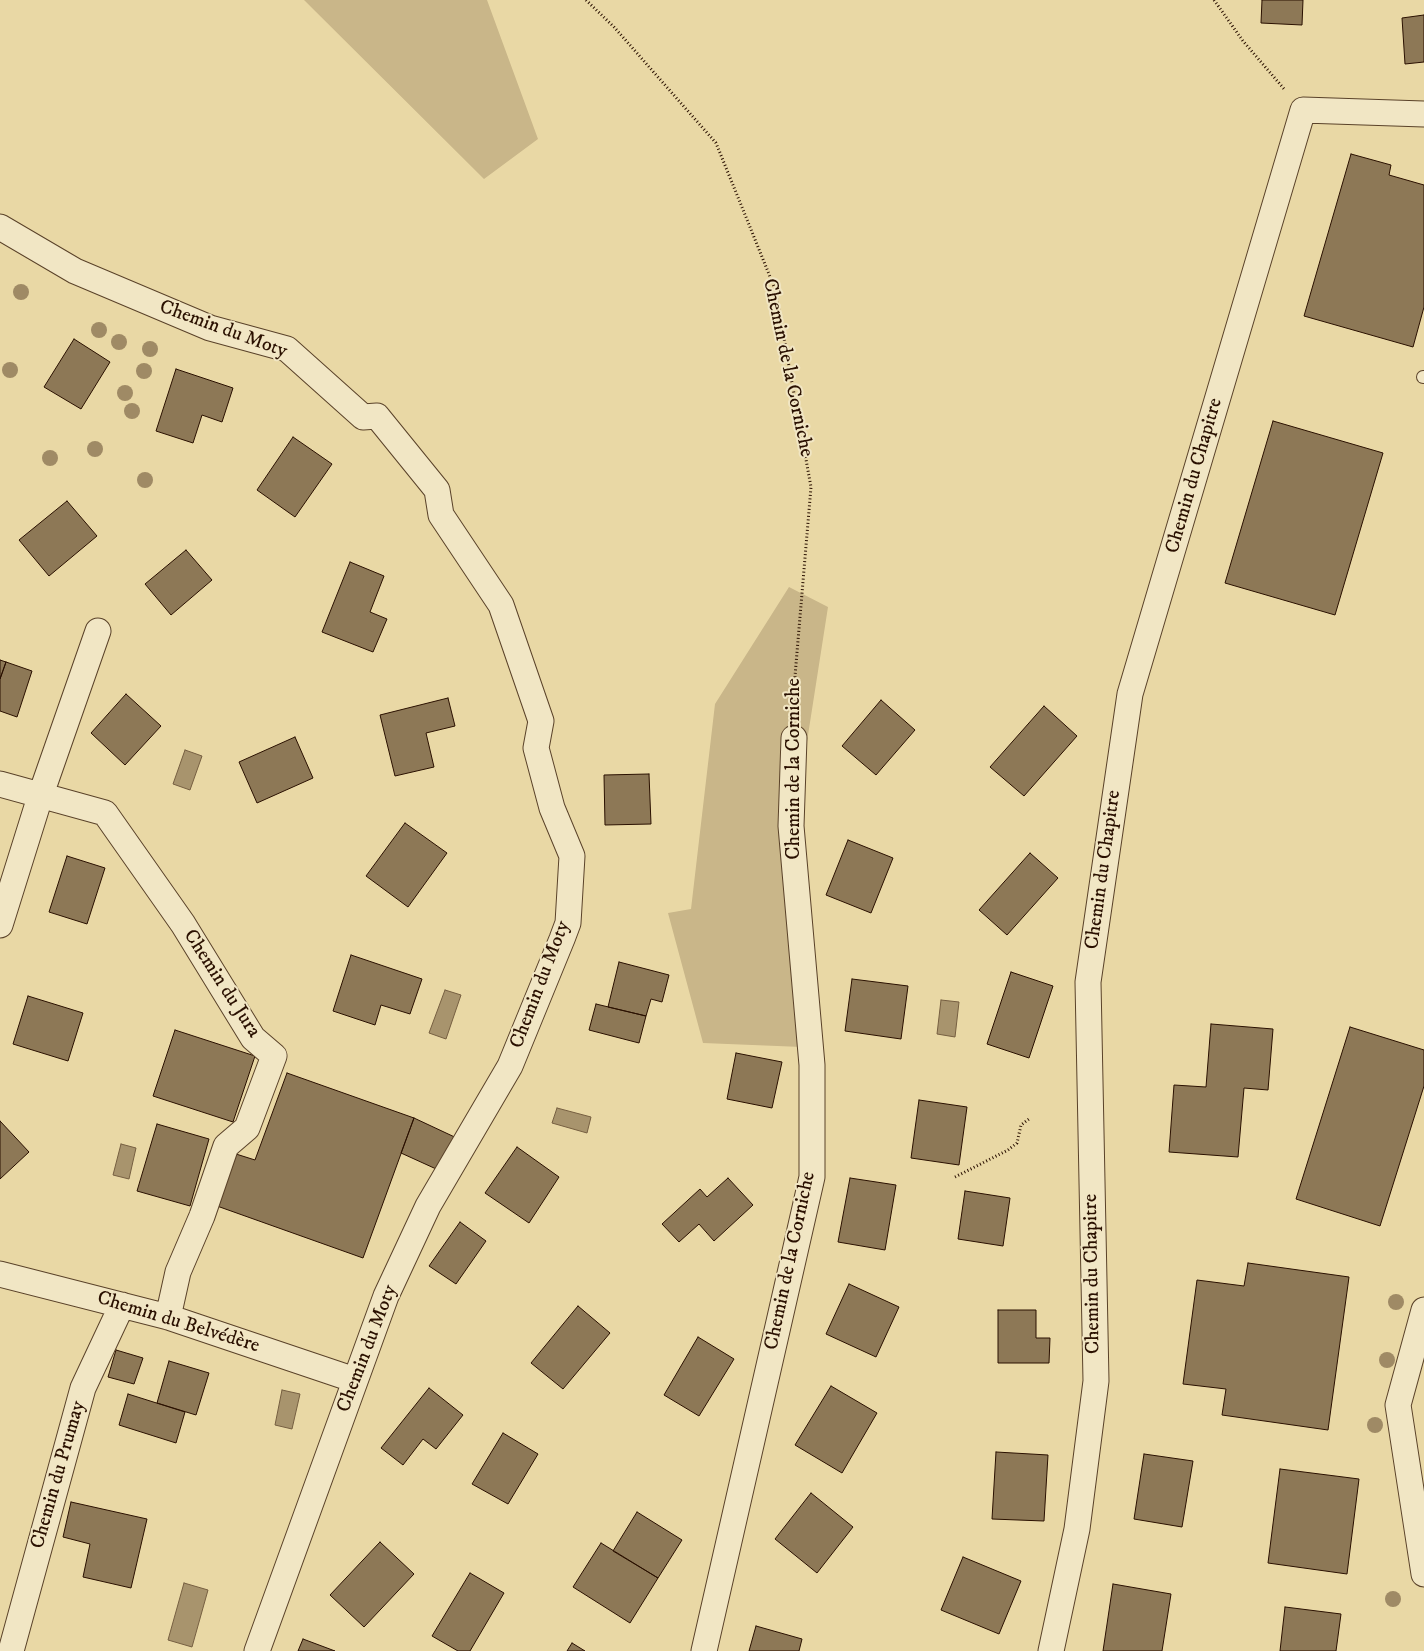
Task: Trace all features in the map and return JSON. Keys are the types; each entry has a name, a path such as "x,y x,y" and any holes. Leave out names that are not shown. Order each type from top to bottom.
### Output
{"street":[{"path":"1303,110 1424,114"},
{"name":"Chemin du Chapitre","path":"1050,1651 1078,1529 1096,1381 1088,982 1130,694 1303,110"},
{"name":"Chemin du Moty","path":"0,227 75,271 210,328 287,349 363,417 377,416 437,490 441,515 501,605 541,721 536,748 552,808 572,856 568,923 516,1052 428,1206 386,1296 257,1651"},
{"path":"0,925 40,797 98,631"},
{"name":"Chemin de la Corniche","path":"704,1651 812,1177 812,1065 791,826 794,738"},
{"name":"Chemin du Jura","path":"0,784 40,797 105,813 183,924 253,1038 274,1056 247,1128 226,1146 202,1216 178,1272 168,1317"},
{"name":"Chemin du Belvédère","path":"0,1274 168,1317 355,1380"},
{"name":"Chemin du Prumay","path":"11,1651 83,1388 122,1305"},
{"path":"1424,1310 1398,1405 1424,1574"}],"path":[{"name":"Chemin de la Corniche","path":"586,0 614,27 716,143 775,289 811,487 795,676 794,738"},
{"path":"1214,0 1243,41 1303,110"},
{"path":"955,1176 1008,1150 1016,1143 1021,1125 1029,1119"}],"shaded area":[{"path":"304,0 487,0 538,139 484,179"},
{"path":"789,587 828,607 801,780 802,1047 703,1043 668,913 691,909 715,704"},
{"path":"185,750 202,756 190,790 173,784"},
{"path":"445,990 461,995 446,1039 429,1033"},
{"path":"941,1000 959,1002 955,1037 937,1034"},
{"path":"557,1108 591,1117 587,1133 552,1123"},
{"path":"121,1144 136,1148 129,1179 113,1175"},
{"path":"282,1390 300,1394 292,1429 275,1425"},
{"path":"184,1583 208,1590 192,1647 168,1640"}],"building":[{"path":"1262,0 1303,0 1302,25 1261,23"},
{"path":"1424,15 1424,62 1405,64 1402,18"},
{"path":"1351,154 1391,165 1389,175 1424,185 1424,307 1413,347 1304,316"},
{"path":"74,339 110,362 81,409 44,387"},
{"path":"176,369 233,388 222,422 202,415 193,443 156,431"},
{"path":"1273,421 1383,453 1335,615 1225,583"},
{"path":"293,437 332,464 295,517 257,490"},
{"path":"67,501 97,536 49,576 19,540"},
{"path":"186,550 212,580 171,615 145,584"},
{"path":"350,562 384,576 370,612 387,619 373,652 322,632"},
{"path":"0,660 6,662 0,679"},
{"path":"6,662 32,671 17,717 0,711 0,679"},
{"path":"126,694 161,726 125,765 91,733"},
{"path":"448,698 455,726 426,733 434,767 395,776 380,715"},
{"path":"881,700 915,730 876,775 842,746"},
{"path":"1044,706 1077,736 1024,796 990,767"},
{"path":"295,737 313,778 257,803 239,762"},
{"path":"649,774 651,824 605,825 604,775"},
{"path":"405,823 447,853 408,907 366,876"},
{"path":"848,840 893,858 871,913 826,895"},
{"path":"1030,853 1058,878 1007,935 979,910"},
{"path":"67,856 105,868 87,924 49,912"},
{"path":"351,955 422,979 410,1014 381,1005 375,1025 333,1011"},
{"path":"619,962 669,975 662,1002 651,999 646,1016 608,1007"},
{"path":"1011,972 1053,986 1029,1058 987,1044"},
{"path":"852,979 908,986 901,1039 845,1031"},
{"path":"28,996 83,1013 68,1061 13,1044"},
{"path":"596,1004 646,1016 639,1043 589,1030"},
{"path":"1211,1024 1273,1029 1268,1090 1244,1088 1238,1157 1169,1152 1174,1085 1206,1087"},
{"path":"1350,1027 1424,1050 1424,1086 1380,1226 1296,1199"},
{"path":"175,1030 255,1056 233,1122 153,1096"},
{"path":"736,1053 782,1062 772,1108 727,1099"},
{"path":"287,1073 414,1118 363,1258 217,1206 236,1154 255,1160"},
{"path":"919,1100 967,1107 959,1165 911,1158"},
{"path":"414,1118 461,1140 445,1173 401,1153"},
{"path":"0,1121 29,1152 0,1179"},
{"path":"157,1124 209,1139 190,1206 137,1191"},
{"path":"517,1147 559,1177 529,1223 485,1193"},
{"path":"728,1178 753,1205 714,1241 699,1224 679,1242 662,1224 700,1189 707,1197"},
{"path":"850,1178 896,1185 885,1250 838,1242"},
{"path":"965,1191 1010,1198 1003,1246 958,1239"},
{"path":"460,1222 486,1241 456,1284 429,1266"},
{"path":"1248,1263 1349,1277 1328,1430 1222,1415 1226,1389 1183,1384 1197,1280 1244,1286"},
{"path":"849,1284 899,1307 876,1357 826,1334"},
{"path":"578,1306 610,1333 563,1389 531,1363"},
{"path":"998,1310 1036,1310 1036,1338 1050,1338 1049,1363 998,1363"},
{"path":"698,1337 734,1359 699,1416 664,1395"},
{"path":"116,1350 143,1358 134,1384 108,1377"},
{"path":"169,1361 209,1373 196,1415 157,1403"},
{"path":"831,1386 877,1413 842,1473 795,1445"},
{"path":"429,1388 463,1415 436,1449 423,1439 403,1465 381,1448"},
{"path":"128,1394 185,1412 176,1443 119,1425"},
{"path":"503,1433 538,1454 508,1504 472,1484"},
{"path":"996,1452 1048,1455 1044,1521 992,1519"},
{"path":"1144,1454 1193,1461 1182,1527 1134,1519"},
{"path":"1280,1469 1359,1479 1347,1574 1268,1563"},
{"path":"811,1493 853,1527 817,1573 775,1539"},
{"path":"71,1502 147,1519 131,1588 83,1577 90,1544 63,1537"},
{"path":"637,1512 682,1540 658,1578 613,1551"},
{"path":"380,1542 414,1574 364,1627 330,1595"},
{"path":"601,1543 658,1578 630,1623 573,1587"},
{"path":"963,1557 1021,1581 999,1634 941,1610"},
{"path":"470,1573 504,1593 470,1651 458,1651 432,1636"},
{"path":"1113,1584 1171,1594 1162,1651 1103,1651"},
{"path":"1285,1607 1341,1614 1336,1651 1280,1651"},
{"path":"756,1626 802,1639 799,1651 749,1651"},
{"path":"303,1639 335,1651 298,1651"},
{"path":"572,1643 585,1651 567,1651"}]}
